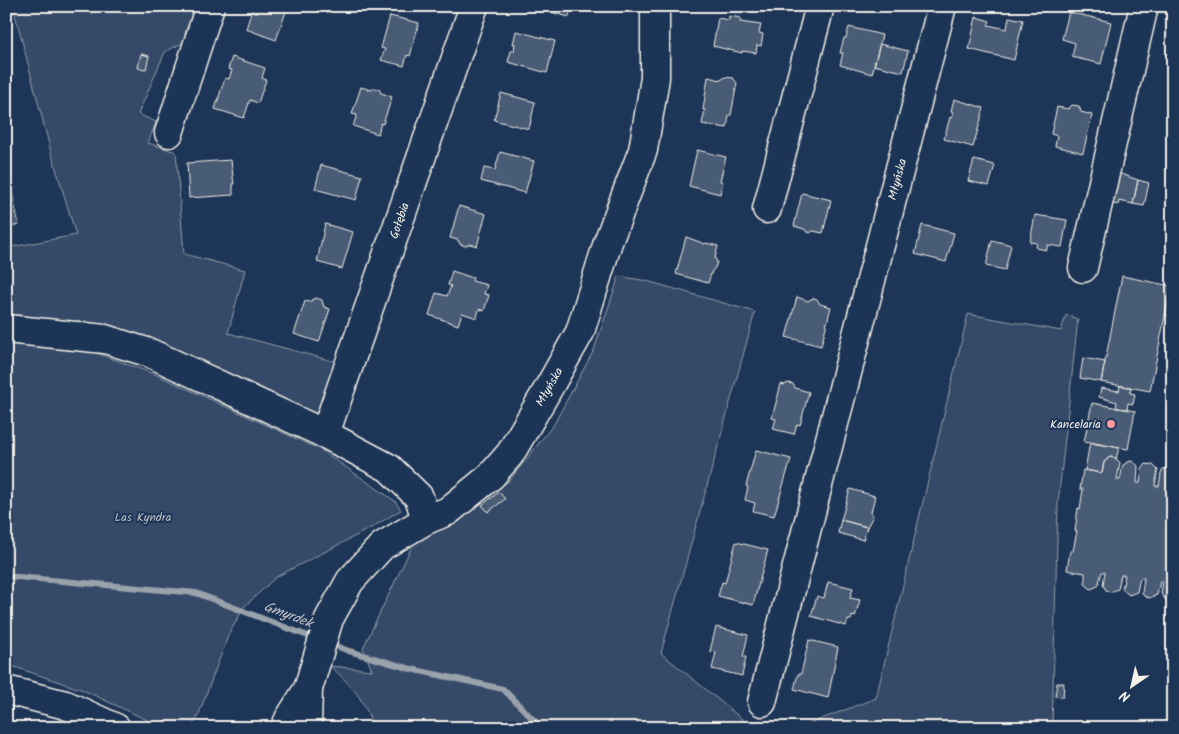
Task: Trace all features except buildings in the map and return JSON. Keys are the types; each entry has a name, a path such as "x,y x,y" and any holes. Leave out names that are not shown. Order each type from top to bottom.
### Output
{"street":[{"path":"169,134 210,6"},
{"name":"Gołębia","path":"325,434 474,6"},
{"name":"Młyńska","path":"308,728 308,689 329,619 350,581 382,546 426,520 448,511 491,476 510,454 580,332 608,242 643,150 655,78 655,6"},
{"path":"767,209 820,6"},
{"name":"Młyńska","path":"762,702 942,6"},
{"path":"1082,268 1144,6"},
{"path":"6,329 105,339 150,354 325,434 389,468 419,497 426,520"},
{"name":"Młyńska","path":"285,728 289,718 308,689"},
{"path":"6,690 66,705 116,728"}],"green space":[{"path":"13,6 196,6 184,42 165,52 138,114 156,122 148,143 176,152 184,254 245,270 228,333 340,363 317,419 109,329 6,313 6,248 76,235 51,152"},
{"path":"619,276 647,281 755,312 661,653 753,728 373,728 366,709 356,693 330,666 372,670 363,648 416,538 509,481 554,424 594,350"},
{"path":"968,314 1061,331 1066,315 1078,319 1058,503 1052,728 798,728 876,698"},
{"name":"Las Kyndra","path":"6,342 88,350 157,375 321,450 395,501 401,510 369,529 276,577 244,607 228,636 197,719 190,728 164,728 83,690 6,664"}],"waterway":[{"name":"Gmyrdek","path":"6,576 196,593 316,639"},
{"name":"Gmyrdek","path":"328,643 411,669 503,689 542,728"}],"place":[{"name":"Kancelaria","path":"1111,424"}]}
